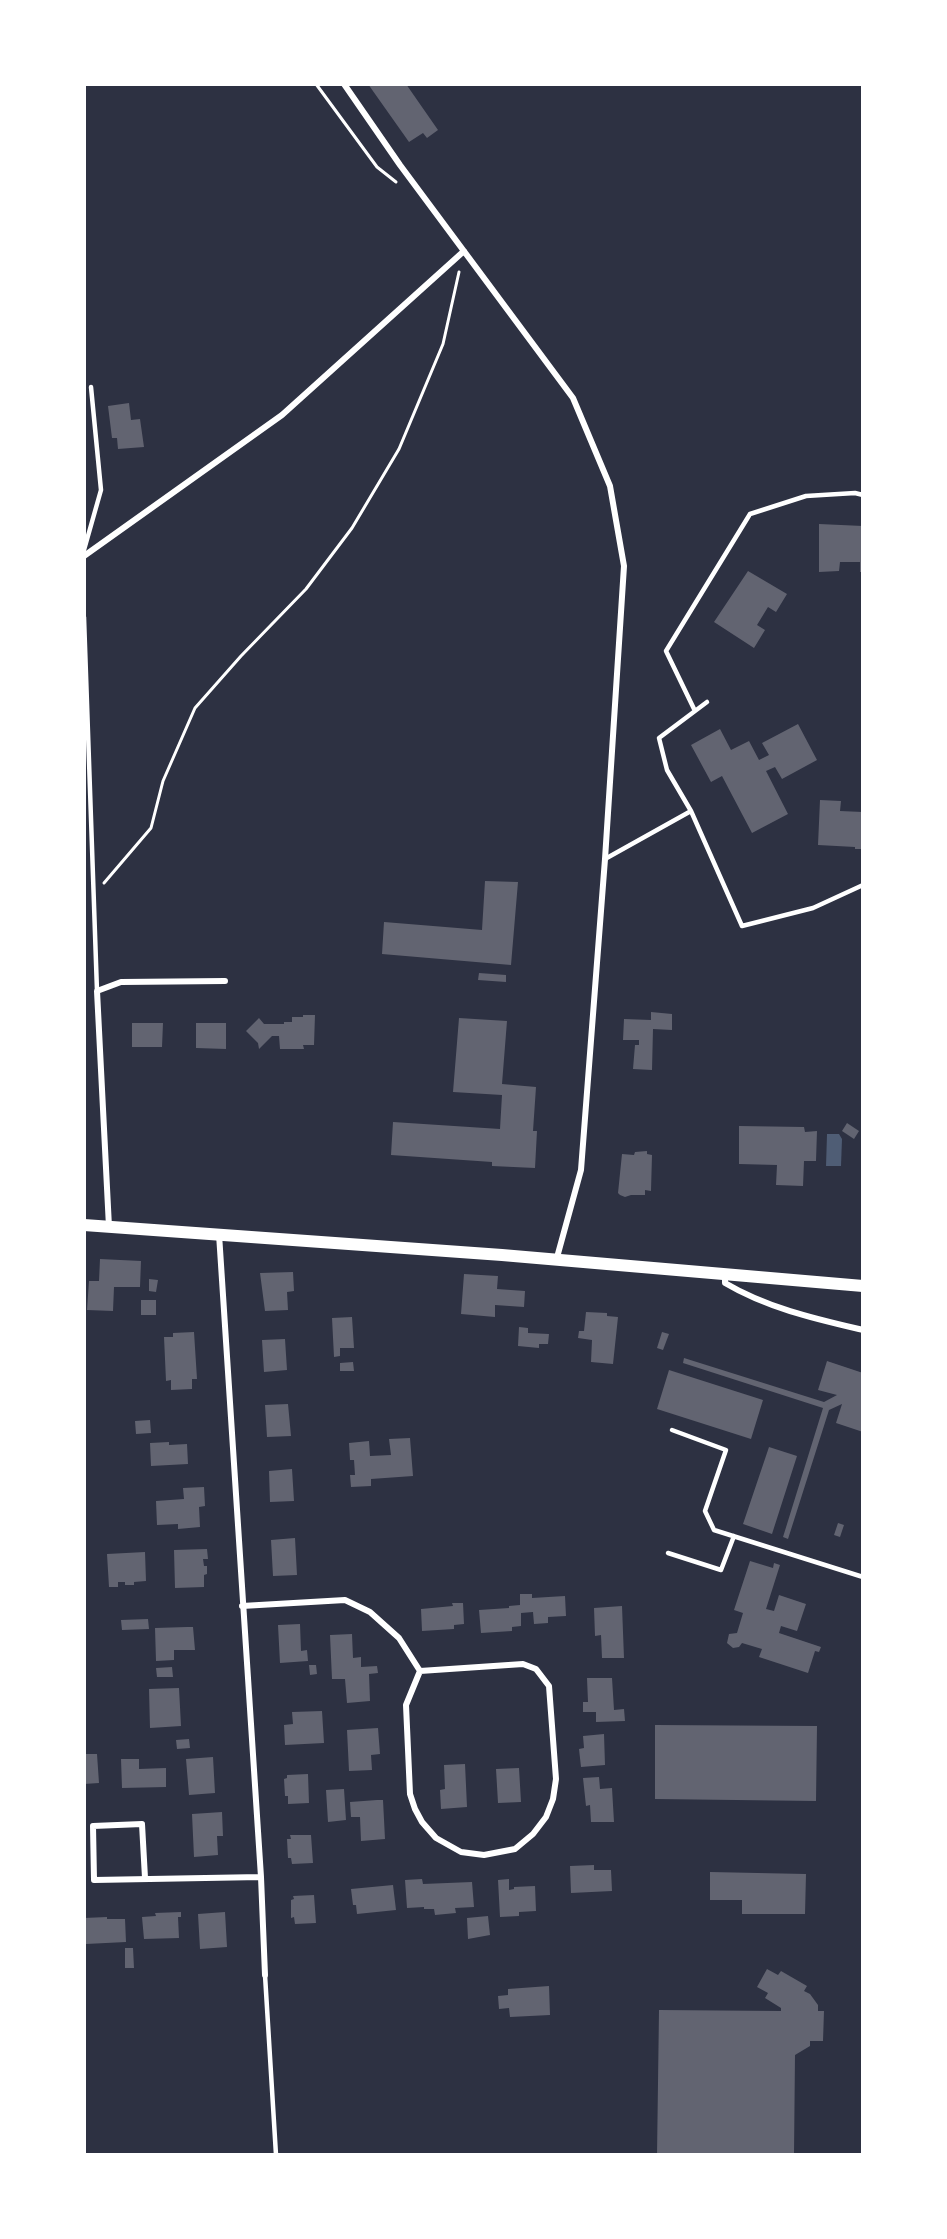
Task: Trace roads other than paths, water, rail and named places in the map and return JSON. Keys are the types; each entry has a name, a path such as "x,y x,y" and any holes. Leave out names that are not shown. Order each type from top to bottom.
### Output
{"main road":[{"path":"84,1225 863,1286"}],"street":[{"path":"344,84 573,398 610,486 624,566 605,859 581,1170 556,1261"},
{"path":"84,556 282,415 464,251"},
{"path":"110,1227 97,991 121,982 225,981"},
{"path":"219,1234 261,1877 265,1975"},
{"path":"725,1274 725,1283 802,1316 863,1330"},
{"path":"242,1606 345,1600 370,1612 399,1638 420,1671"},
{"path":"523,1664 536,1669 544,1676 549,1686 556,1779 553,1798 546,1817 533,1834 515,1849 484,1854 461,1852 436,1838 422,1822 415,1809 410,1794 406,1705 420,1671 523,1664"},
{"path":"145,1878 142,1824 93,1826 94,1880 261,1877"}],"lane":[{"path":"84,550 101,490 91,387"},
{"path":"695,711 666,651 750,514 806,496 855,493 863,495"},
{"path":"84,616 97,991"},
{"path":"707,702 659,738 667,770 691,811 742,926 813,908 863,885"},
{"path":"605,859 691,811"},
{"path":"672,1430 726,1450 705,1511 714,1530 863,1577"},
{"path":"668,1553 721,1570 734,1536"},
{"path":"265,1975 276,2155"}],"water":[{"path":"827,1134 839,1134 842,1139 841,1166 826,1166"}]}
